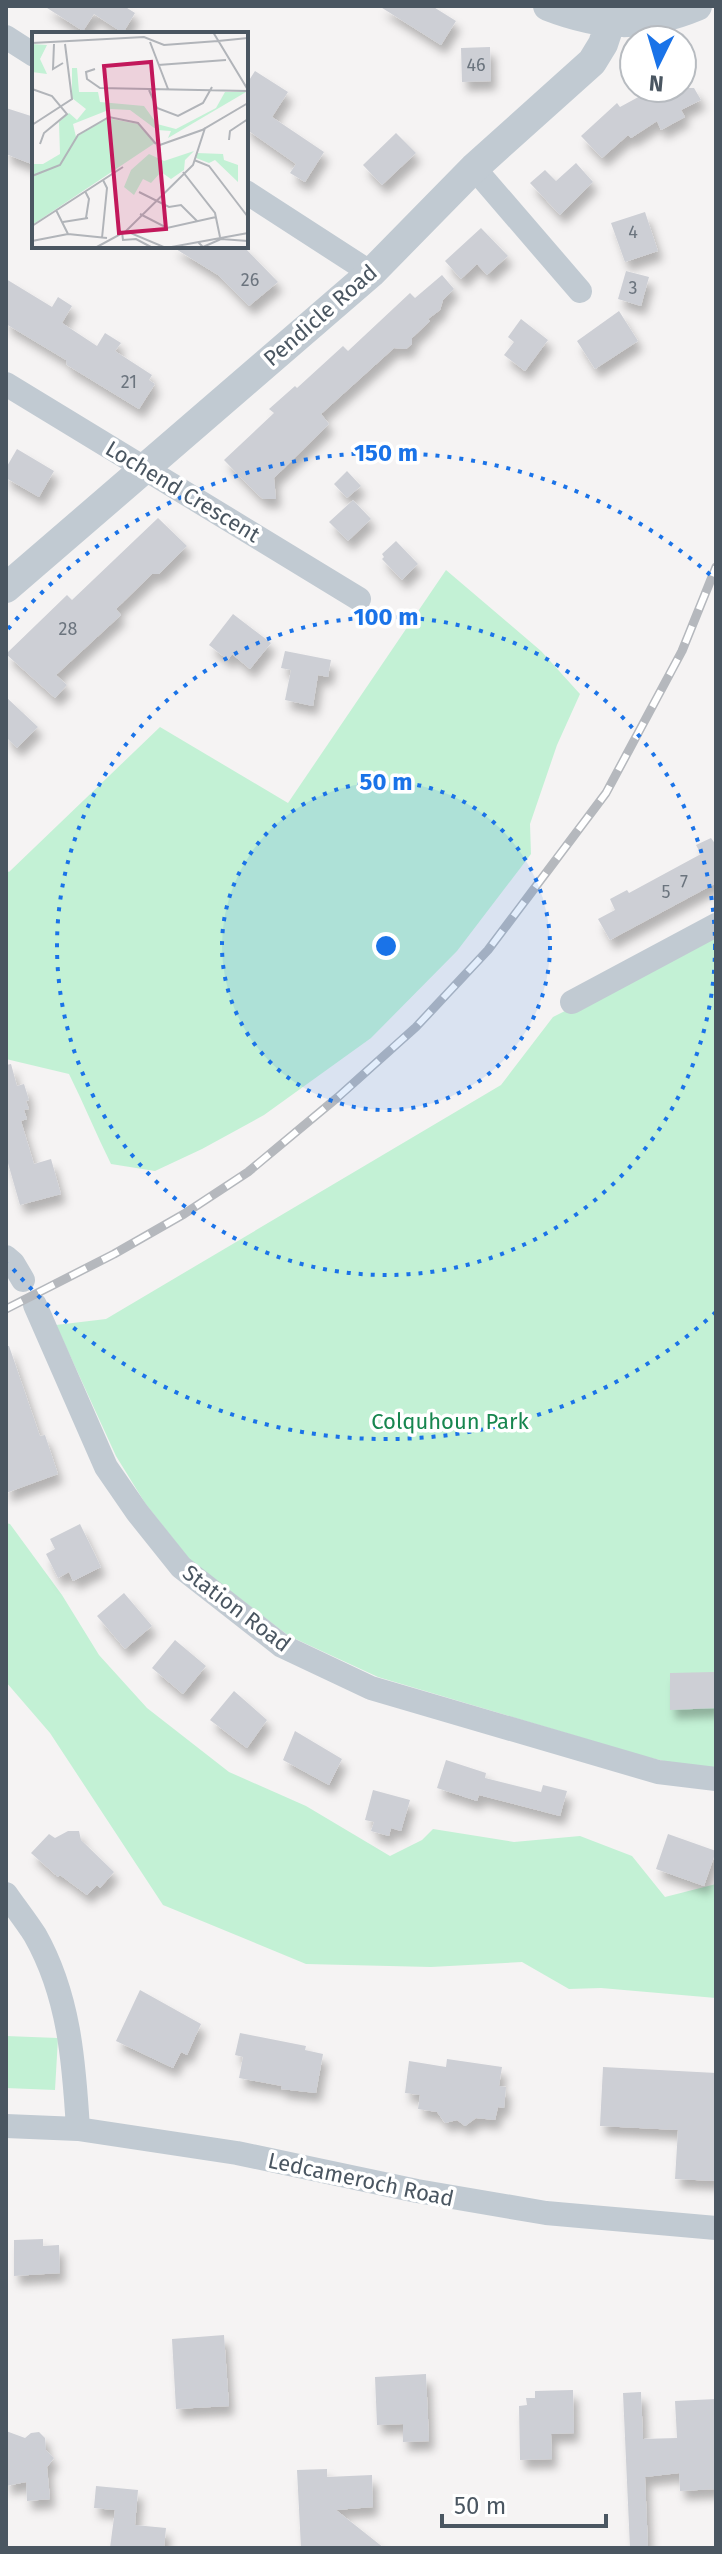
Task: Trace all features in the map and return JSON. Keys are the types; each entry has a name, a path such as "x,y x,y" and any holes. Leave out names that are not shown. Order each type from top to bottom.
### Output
{"street":[{"path":"548,6 579,18 610,23 642,22 683,9"},
{"name":"Pendicle Road","path":"6,588 371,273 474,168 592,62 603,44 610,23"},
{"path":"6,37 32,54"},
{"path":"474,168 580,291"},
{"path":"248,193 371,273"},
{"name":"Lochend Crescent","path":"6,384 359,599"},
{"path":"572,1002 716,925"},
{"path":"6,1257 23,1280"},
{"name":"Station Road","path":"35,1305 106,1467 137,1512 181,1567 282,1646 371,1688 658,1772 716,1779"},
{"path":"6,1894 34,1935 62,1999 74,2068 78,2129"},
{"name":"Ledcameroch Road","path":"6,2126 78,2129 237,2153 495,2206 561,2215 716,2228"}],"green space":[{"path":"446,570 541,651 580,694 557,745 530,824 531,854 457,951 371,1038 264,1115 202,1149 155,1171 111,1164 69,1074 6,1059 6,870 9,872 160,727 288,803"},
{"name":"Colquhoun Park","path":"716,935 716,1771 643,1756 378,1677 289,1636 190,1560 145,1503 116,1456 56,1325 106,1319 501,1085 553,1017"},
{"path":"6,1523 10,1524 62,1595 99,1655 147,1708 229,1772 306,1806 390,1856 422,1840 433,1829 514,1842 580,1836 632,1856 665,1897 716,1884 716,1998 601,1988 569,1989 522,1962 431,1967 306,1964 163,1905 50,1733 6,1682"},
{"path":"6,2036 58,2038 55,2090 6,2088"}],"building":[{"path":"44,6 124,6 135,13 124,32 94,14 83,31"},
{"path":"379,6 432,6 456,21 441,45"},
{"path":"490,47 491,81 462,82 461,48"},
{"path":"255,71 288,92 272,117 324,152 305,182 290,173 296,164 248,130 248,82"},
{"path":"617,103 620,107 626,104 693,104 681,110 685,117 661,130 657,121 631,138 628,135 602,158 581,136"},
{"path":"6,108 32,116 32,164 6,154"},
{"path":"396,133 416,153 382,185 363,165"},
{"path":"576,163 593,182 560,215 530,183 545,170 556,181"},
{"path":"645,212 658,251 625,262 611,223"},
{"path":"481,228 508,256 487,275 477,264 461,279 445,261"},
{"path":"174,248 245,248 278,282 249,306 218,275"},
{"path":"626,271 649,277 641,306 618,299"},
{"path":"442,275 454,289 443,300 440,310 412,338 412,344 406,349 394,348 321,414 329,424 274,478 276,499 263,499 224,460 274,413 269,409 295,386 297,388 343,346 348,351 410,293 415,298"},
{"path":"6,279 52,307 58,297 72,306 62,323 97,346 105,333 121,343 115,351 152,375 149,380 155,384 139,409 6,324"},
{"path":"619,311 638,341 595,369 577,341"},
{"path":"521,319 548,340 525,371 504,355 514,342 508,337"},
{"path":"17,449 54,471 39,497 6,478 6,468"},
{"path":"347,471 361,486 347,498 334,484"},
{"path":"353,500 371,519 348,541 329,522"},
{"path":"158,518 187,546 116,609 121,615 56,675 67,685 55,698 6,654 67,595 72,600"},
{"path":"396,541 418,564 402,580 382,559 382,554"},
{"path":"233,614 271,643 250,669 232,654 228,660 209,645"},
{"path":"285,651 331,660 328,677 318,675 313,706 285,700 291,670 281,668"},
{"path":"6,697 38,727 17,748 6,737"},
{"path":"711,838 716,845 716,883 610,940 598,919 615,910 610,899 627,890 629,893 701,854 696,845"},
{"path":"11,1064 17,1086 24,1084 29,1100 26,1101 29,1109 24,1110 27,1119 21,1121 34,1164 51,1159 61,1194 20,1205 6,1156 6,1065"},
{"path":"6,1346 9,1346 40,1436 45,1435 58,1474 6,1493"},
{"path":"80,1524 101,1567 73,1581 69,1572 58,1578 46,1554 55,1549 50,1539"},
{"path":"124,1593 152,1626 125,1649 97,1616"},
{"path":"175,1640 206,1666 183,1694 152,1668"},
{"path":"714,1672 716,1708 670,1710 670,1673"},
{"path":"234,1691 267,1720 247,1748 210,1720"},
{"path":"295,1731 342,1759 329,1785 283,1760"},
{"path":"446,1760 486,1773 485,1778 541,1792 543,1785 567,1791 560,1816 479,1795 477,1801 437,1788"},
{"path":"373,1790 410,1800 401,1831 391,1828 389,1836 371,1831 374,1822 365,1820"},
{"path":"68,1831 79,1831 81,1840 114,1872 100,1888 97,1885 87,1895 60,1875 58,1877 31,1853 49,1834 55,1838"},
{"path":"668,1834 716,1851 704,1886 656,1869"},
{"path":"140,1990 201,2024 187,2055 181,2052 173,2068 116,2041"},
{"path":"240,2033 306,2046 305,2050 323,2054 316,2093 281,2089 282,2086 239,2078 243,2057 235,2055"},
{"path":"447,2059 502,2067 499,2086 506,2087 504,2108 498,2107 495,2120 476,2118 465,2126 457,2120 445,2123 437,2112 418,2109 420,2095 405,2093 409,2061 446,2067"},
{"path":"603,2067 716,2073 716,2181 675,2179 678,2130 600,2126"},
{"path":"43,2239 43,2246 59,2245 60,2273 14,2276 14,2240"},
{"path":"224,2335 229,2406 176,2409 172,2339"},
{"path":"426,2374 429,2441 403,2442 403,2424 377,2425 375,2377"},
{"path":"573,2390 574,2433 551,2434 552,2459 520,2460 519,2406 527,2405 526,2398 535,2398 535,2391"},
{"path":"641,2392 643,2439 677,2438 675,2401 716,2399 716,2489 680,2491 679,2473 645,2477 648,2548 630,2548 623,2393"},
{"path":"6,2431 25,2438 39,2432 45,2438 46,2450 54,2458 47,2467 50,2499 27,2501 26,2482 6,2486"},
{"path":"327,2469 327,2477 372,2475 373,2507 336,2510 384,2548 301,2548 297,2470"},
{"path":"96,2486 138,2490 135,2525 166,2528 164,2548 110,2548 115,2510 94,2508"}],"railway":[{"path":"6,1309 114,1254 184,1214 248,1172 416,1027 488,950 606,793 682,651 716,567"}]}
